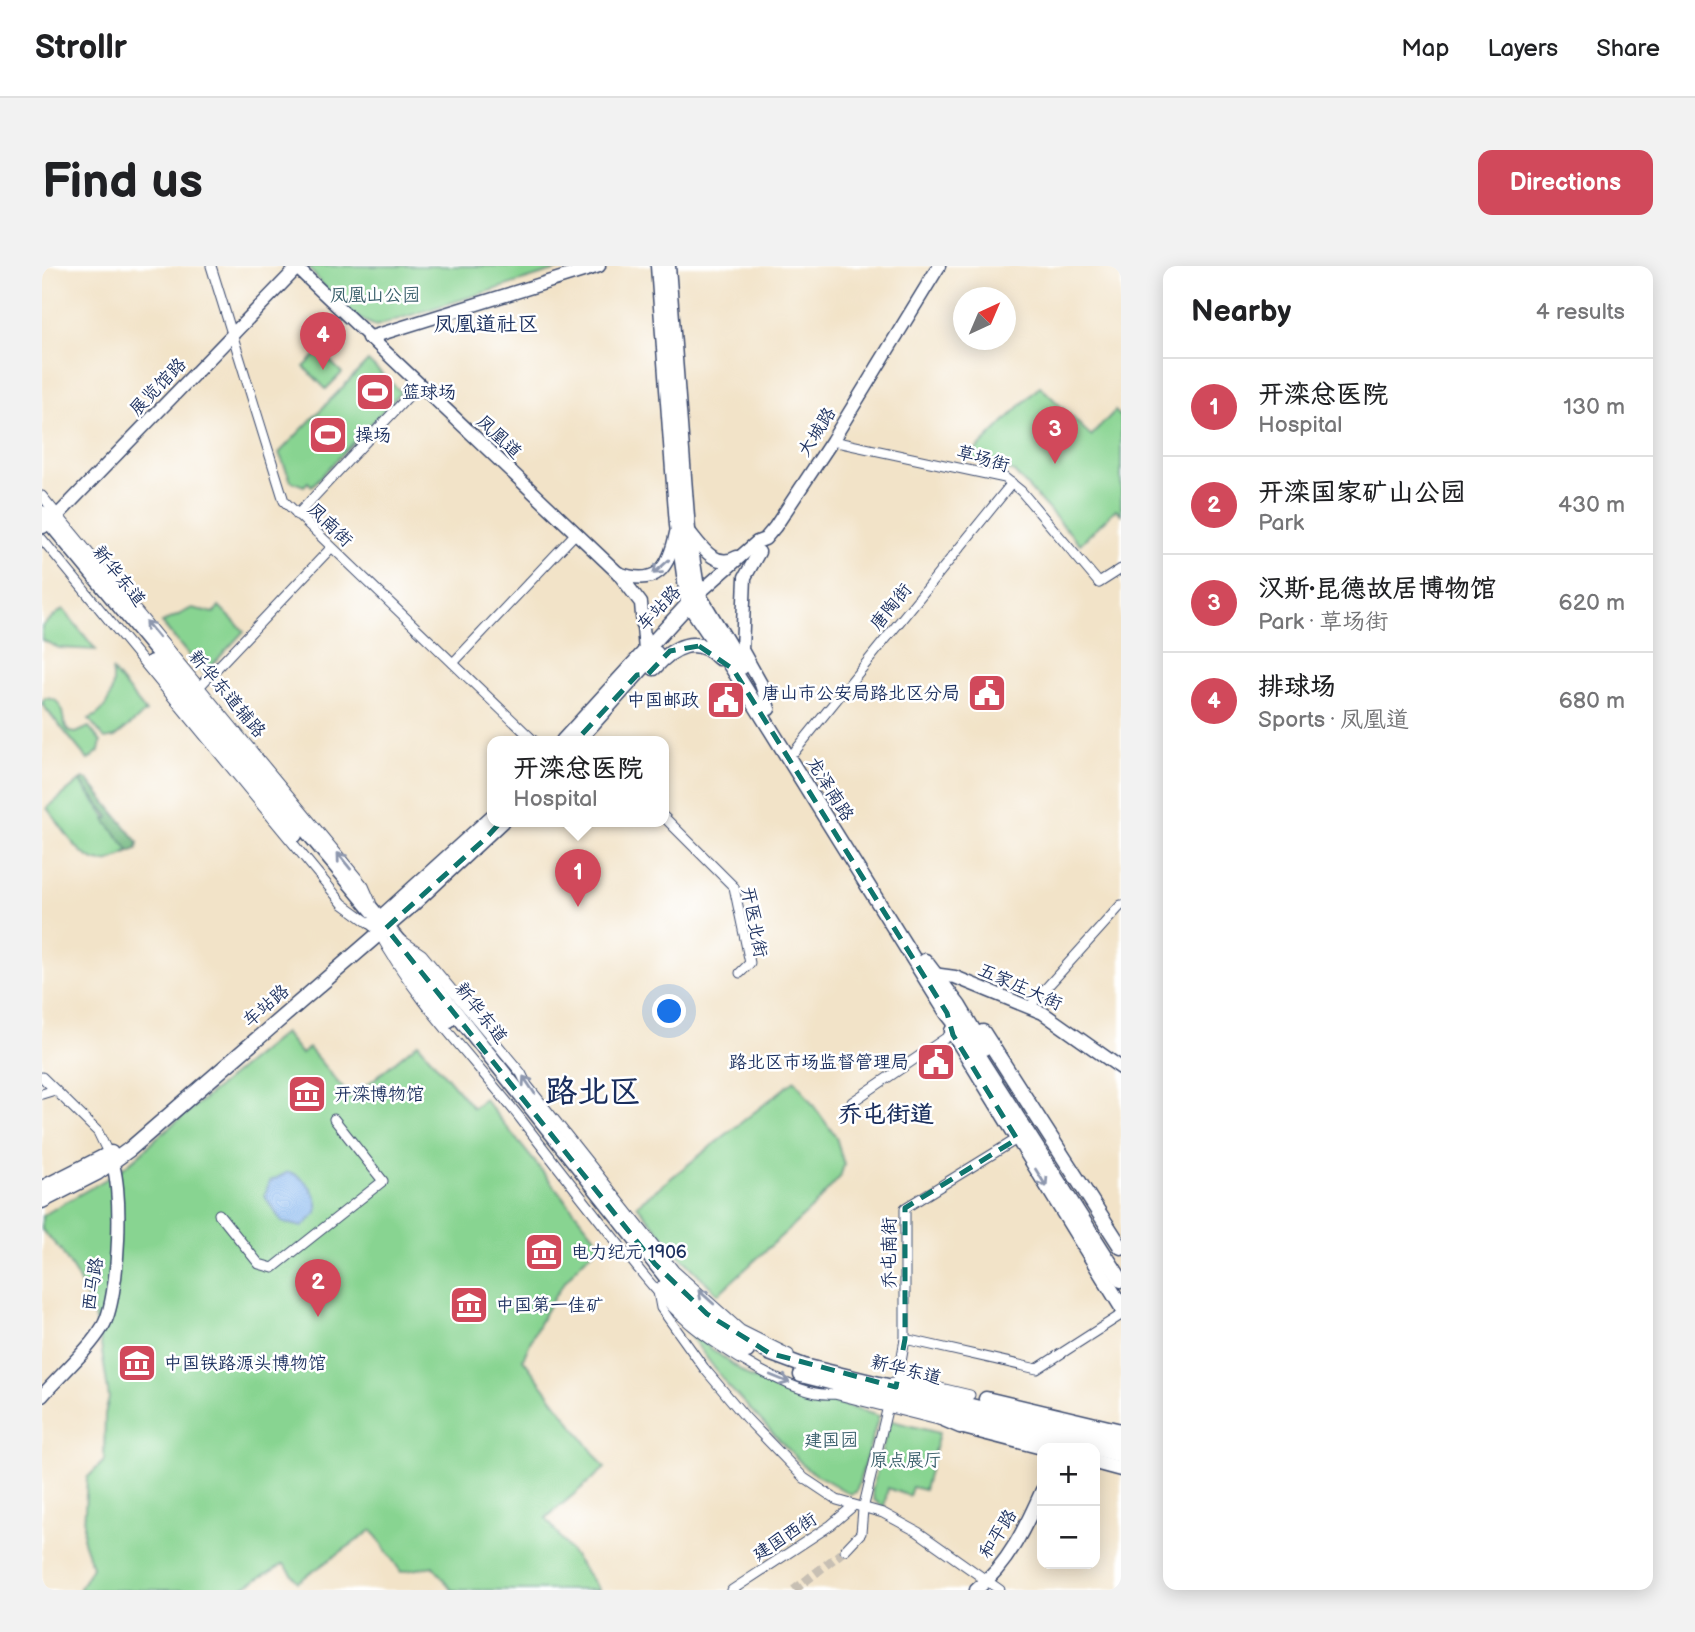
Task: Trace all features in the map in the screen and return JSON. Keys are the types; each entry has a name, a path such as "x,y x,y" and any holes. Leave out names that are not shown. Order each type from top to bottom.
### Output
{"main road":[{"name":"龙泽南路","path":"658,266 683,528 695,603 733,669 1121,1264"},
{"name":"龙泽南路","path":"668,266 683,528"},
{"name":"新华东道","path":"46,522 379,926 659,1288 703,1324 763,1360 799,1375 968,1411"},
{"name":"龙泽南路","path":"695,603 769,709 933,974 966,1037 1121,1280"},
{"name":"车站路","path":"568,736 645,652 695,603"},
{"name":"车站路","path":"585,736 638,675 695,603"},
{"path":"638,675 648,674 670,651 688,646 706,648 733,669"},
{"name":"车站路","path":"379,926 487,822"},
{"name":"车站路","path":"42,1201 112,1159 495,827"},
{"name":"新华东道","path":"379,926 409,954 655,1264 681,1292 726,1328 769,1353 804,1366 897,1385 916,1400"},
{"path":"1119,1241 976,1020 953,1009 953,1033 1121,1306"},
{"name":"车站路","path":"42,1188 112,1159"},
{"path":"916,1400 1121,1442"},
{"path":"968,1411 1121,1432"},
{"path":"968,1411 1037,1444"},
{"path":"968,1411 1078,1443"},
{"path":"1100,1449 1121,1455"},
{"path":"1100,1463 1121,1469"}],"street":[{"name":"凤南街","path":"211,266 284,502 529,736"},
{"path":"368,338 599,266"},
{"name":"大城路","path":"761,544 832,441 939,266"},
{"name":"展览馆路","path":"46,522 232,335 295,267"},
{"name":"凤凰道","path":"295,267 618,573 642,603 645,652"},
{"path":"297,515 419,386"},
{"name":"草场街","path":"832,441 997,475 1012,483 1099,583 1121,569"},
{"name":"唐陶街","path":"795,751 1012,483"},
{"name":"新华东道辅路","path":"42,496 46,522 200,687 364,886 379,926"},
{"path":"618,573 640,579 658,572 672,554 683,528 702,549 717,560 734,559 761,544"},
{"path":"453,663 576,533"},
{"path":"42,539 343,904 379,926"},
{"path":"695,603 761,544"},
{"path":"761,544 745,577 742,650 761,684 769,709"},
{"path":"200,687 331,548"},
{"name":"开医北街","path":"669,822 734,887 750,963 740,973"},
{"path":"1029,1007 1121,905"},
{"name":"五家庄大街","path":"933,974 955,977 1029,1007 1057,1021 1121,1068"},
{"path":"852,1102 953,1033"},
{"path":"42,1077 98,1132 112,1159"},
{"path":"42,1094 55,1090"},
{"path":"219,1214 260,1264 273,1268 383,1181 334,1119"},
{"name":"乔屯南街","path":"897,1385 905,1339 905,1208 1017,1139"},
{"name":"西马路","path":"42,1396 104,1326 110,1307 119,1214 112,1159"},
{"path":"659,1288 711,1340 778,1379 826,1395 834,1394 888,1406 968,1411"},
{"path":"659,1288 660,1308 704,1368 746,1418 820,1491 852,1507 883,1513 918,1532 1000,1590"},
{"path":"905,1339 1037,1369 1121,1315"},
{"path":"897,1385 911,1381 968,1411"},
{"path":"845,1550 861,1533 863,1509 888,1406"},
{"name":"和平路","path":"976,1590 989,1580 1010,1552 1037,1500"},
{"name":"建国西街","path":"732,1590 831,1525 852,1507"}],"highlighted area":[{"path":"699,646 733,669 947,1013 953,1035 1017,1139 905,1208 905,1339 896,1387 769,1353 707,1314 655,1264 386,928 485,839 637,675 648,674 670,651"}],"green space":[{"name":"凤凰山公园","path":"308,266 570,266 376,326 356,316 338,301"},
{"path":"320,351 342,373 326,389 304,367"},
{"name":"操场","path":"368,361 401,392 312,486 308,482 304,486 291,481 279,453"},
{"path":"1040,386 1091,436 1115,411 1121,417 1121,514 1116,509 1080,544 1014,472 968,458"},
{"path":"219,606 244,631 204,674 162,623 192,608 214,613"},
{"path":"63,609 96,650 59,648 42,640 42,626"},
{"path":"112,670 146,712 115,737 105,739 89,719 101,711 109,699 113,684"},
{"path":"45,698 58,702 70,732 76,733 89,727 101,742 99,751 88,760 42,704"},
{"path":"88,780 138,842 137,849 125,854 129,850 105,820 109,817 80,781"},
{"path":"80,781 129,850 115,859 103,862 82,852 47,808"},
{"path":"284,1033 301,1054 309,1048 351,1098 418,1043 473,1108 484,1099 601,1244 564,1282 537,1327 523,1359 605,1468 546,1518 599,1590 452,1590 433,1566 401,1572 372,1530 298,1582 284,1564 238,1590 79,1590 92,1567 83,1541 87,1478 104,1461 105,1414 109,1398 100,1338 91,1306 60,1249 42,1230 42,1216 129,1163"},
{"path":"795,1080 836,1137 844,1165 840,1177 812,1208 718,1294 680,1256 637,1205"},
{"name":"建国园","path":"685,1329 751,1378 879,1416 856,1492 850,1494 807,1469 728,1386"},
{"name":"原点展厅","path":"892,1421 939,1433 924,1490 912,1487 909,1496 888,1488 884,1507 874,1500 872,1490 889,1423"}],"water":[{"path":"288,1172 310,1187 316,1200 317,1213 302,1227 282,1222 265,1196 269,1182"}],"tunnel":[{"path":"794,1590 845,1550"}],"place":[{"name":"排球场","path":"323,370"},
{"name":"篮球场","path":"375,392"},
{"name":"操场","path":"328,435"},
{"name":"汉斯·昆德故居博物馆","path":"1055,464"},
{"name":"唐山市公安局路北区分局","path":"987,693"},
{"name":"中国邮政","path":"726,700"},
{"name":"开滦总医院","path":"578,907"},
{"name":"路北区市场监督管理局","path":"936,1062"},
{"name":"开滦博物馆","path":"307,1094"},
{"name":"电力纪元 1906","path":"544,1252"},
{"name":"中国第一佳矿","path":"469,1305"},
{"name":"开滦国家矿山公园","path":"318,1317"},
{"name":"中国铁路源头博物馆","path":"137,1363"}],"district":[{"name":"凤凰道社区","path":"486,324"},
{"name":"路北区","path":"593,1092"},
{"name":"乔屯街道","path":"886,1114"}]}
